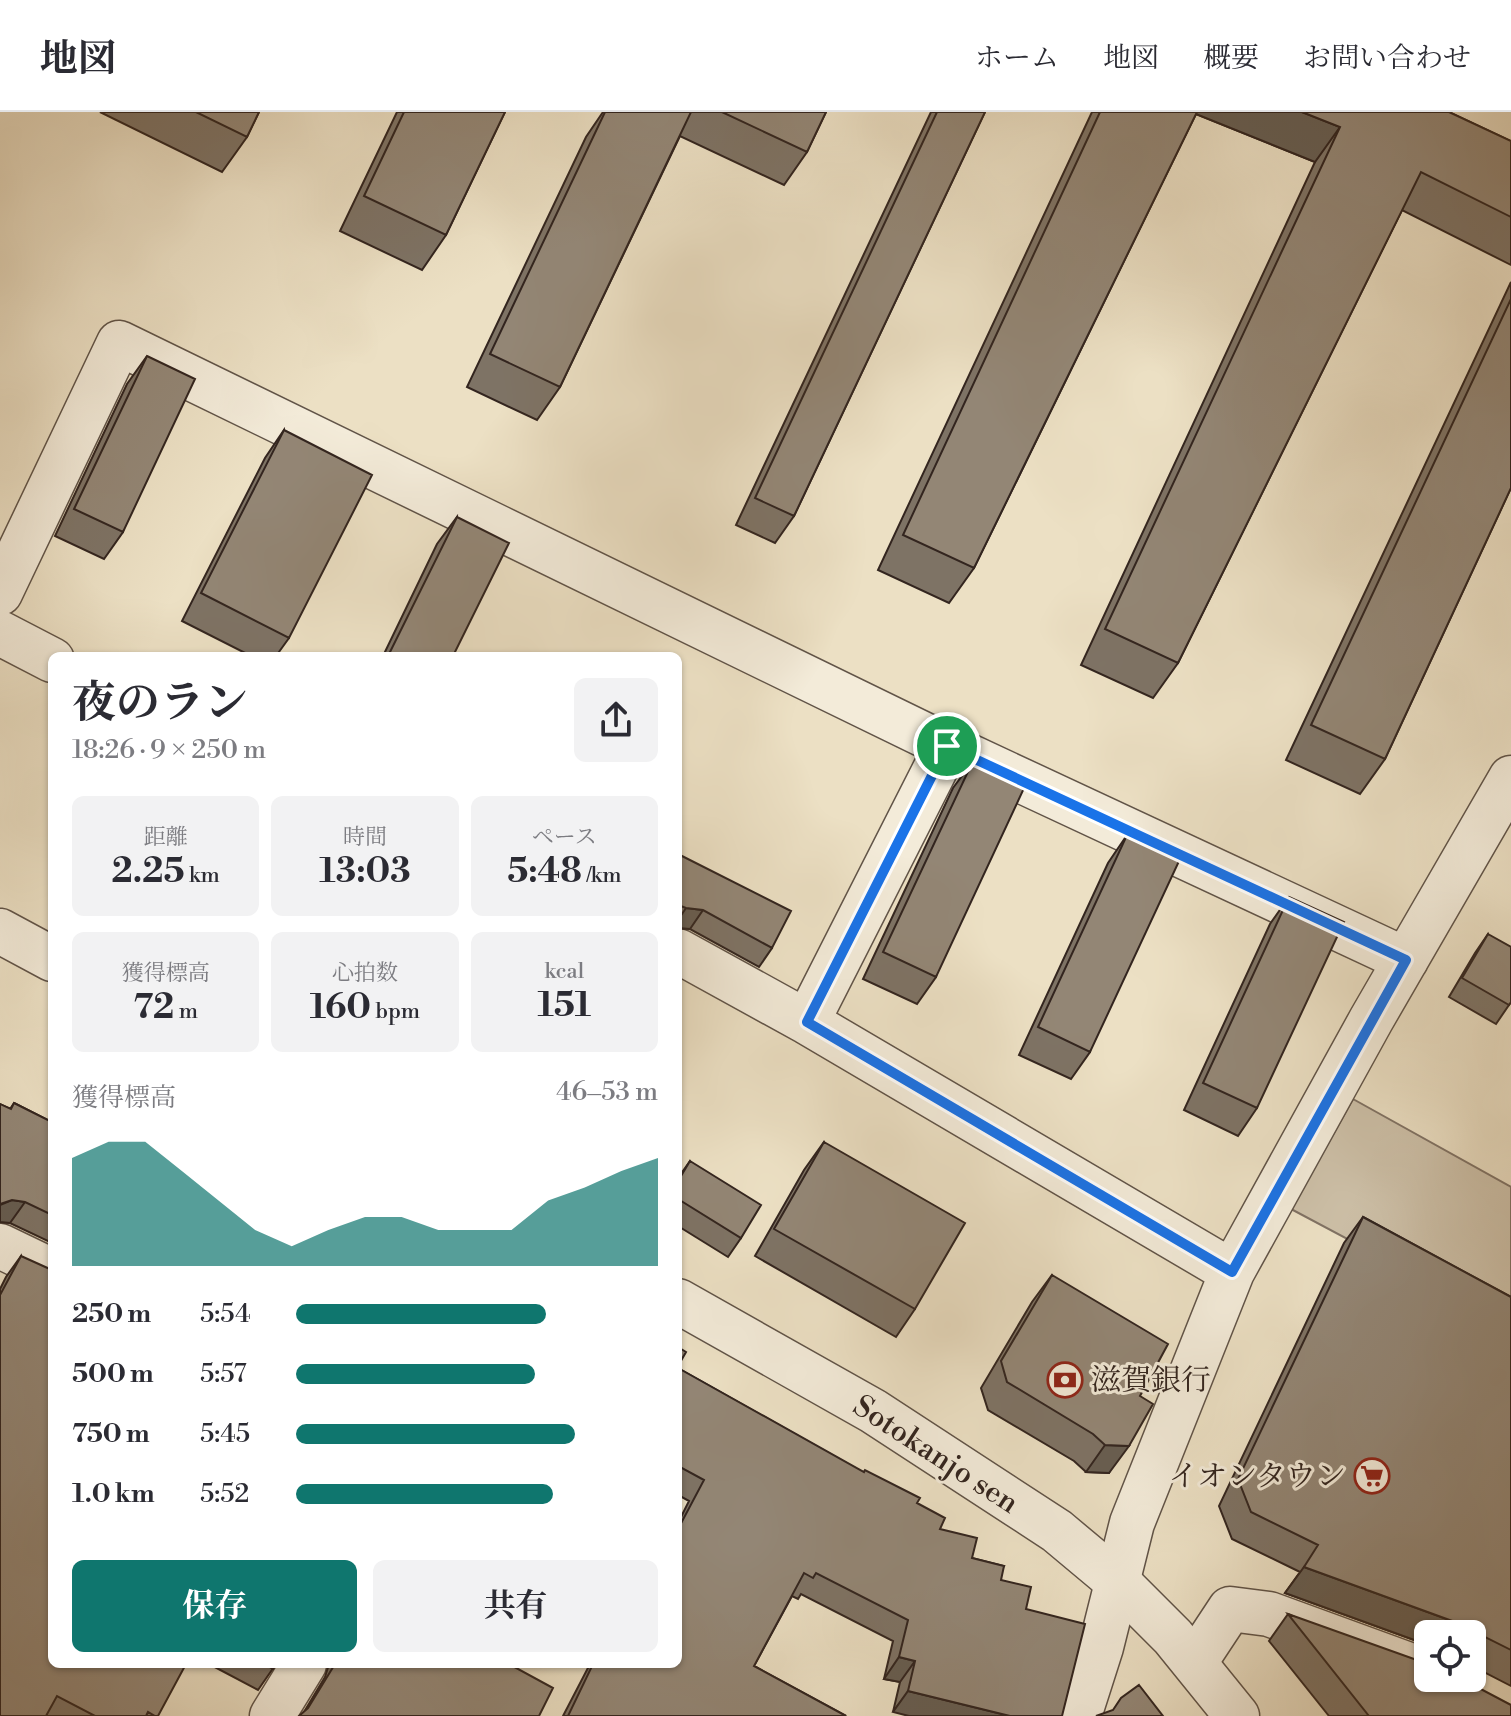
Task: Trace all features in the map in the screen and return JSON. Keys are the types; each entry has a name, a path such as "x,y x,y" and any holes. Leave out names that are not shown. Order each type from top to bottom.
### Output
{"street":[{"path":"0,593 119,343 947,746 1406,960"},
{"path":"0,633 48,658"},
{"path":"807,1022 947,746"},
{"path":"1079,1716 1101,1647 1132,1523 1232,1272 1511,778"},
{"path":"0,931 48,957"},
{"path":"682,953 807,1022 1232,1272"},
{"path":"0,1246 48,1269"},
{"name":"Sotokanjo sen","path":"682,1303 873,1411 1057,1531 1118,1582 1195,1662 1237,1716"},
{"path":"1195,1662 1230,1609 1269,1614 1414,1667"},
{"path":"272,1716 302,1668"}],"shaded area":[{"path":"1353,1099 1511,1187 1511,1326 1291,1209"}],"building":[{"path":"196,112 259,112 247,137"},
{"path":"404,112 505,112 446,235 364,196"},
{"path":"605,112 691,112 560,387 490,354"},
{"path":"722,112 826,112 807,152"},
{"path":"937,112 985,112 794,516 755,498"},
{"path":"1100,112 1197,112 974,568 903,535"},
{"path":"1302,112 1449,112 1511,141 1511,217 1421,172 1178,663 1105,629 1340,127"},
{"path":"1511,299 1511,488 1385,759 1311,725"},
{"path":"147,356 195,379 123,532 74,509"},
{"path":"284,430 372,475 289,638 201,593"},
{"path":"457,517 509,543 455,652 390,652"},
{"path":"973,761 1025,786 936,977 883,952"},
{"path":"1127,835 1180,859 1090,1052 1038,1027"},
{"path":"682,856 791,911 772,948 703,910 682,906"},
{"path":"1289,897 1344,922 1257,1108 1203,1083"},
{"path":"1488,934 1511,947 1509,1005 1462,978"},
{"path":"14,1103 48,1120 48,1213 25,1202 12,1200 0,1204 0,1104 11,1109"},
{"path":"824,1142 965,1223 915,1309 774,1229"},
{"path":"690,1161 761,1205 741,1238 682,1201 682,1174"},
{"name":"イオンタウン","path":"1363,1217 1511,1297 1511,1650 1486,1638 1486,1620 1450,1620 1304,1567 1318,1545 1251,1512 1238,1479"},
{"path":"21,1256 48,1268 48,1668 184,1668 158,1716 148,1712 146,1716 95,1716 57,1696 46,1716 0,1716 0,1295"},
{"name":"滋賀銀行","path":"1052,1275 1168,1344 1140,1396 1153,1404 1129,1446 1105,1445 1093,1434 1007,1382 1001,1361"},
{"path":"682,1370 864,1472 920,1498 917,1503 945,1518 940,1529 977,1538 972,1558 1004,1566 1001,1580 1031,1587 1026,1609 1085,1624 1062,1716 1010,1716 908,1691 915,1661 899,1657 908,1620 816,1573 813,1578 804,1573 754,1666 846,1716 568,1716 591,1668 682,1668 682,1521 704,1480 682,1468"},
{"path":"1288,1614 1414,1659 1414,1692 1486,1692 1511,1705 1511,1716 1369,1716"},
{"path":"333,1668 516,1668 553,1688 539,1716 299,1716 308,1708"},
{"path":"1139,1685 1163,1716 1096,1716 1113,1710 1121,1698"}],"place":[{"name":"滋賀銀行","path":"1065,1380"},
{"name":"イオンタウン","path":"1372,1476"}],"route":[{"path":"947,746 1406,960 1232,1272 807,1022 947,746"}]}
